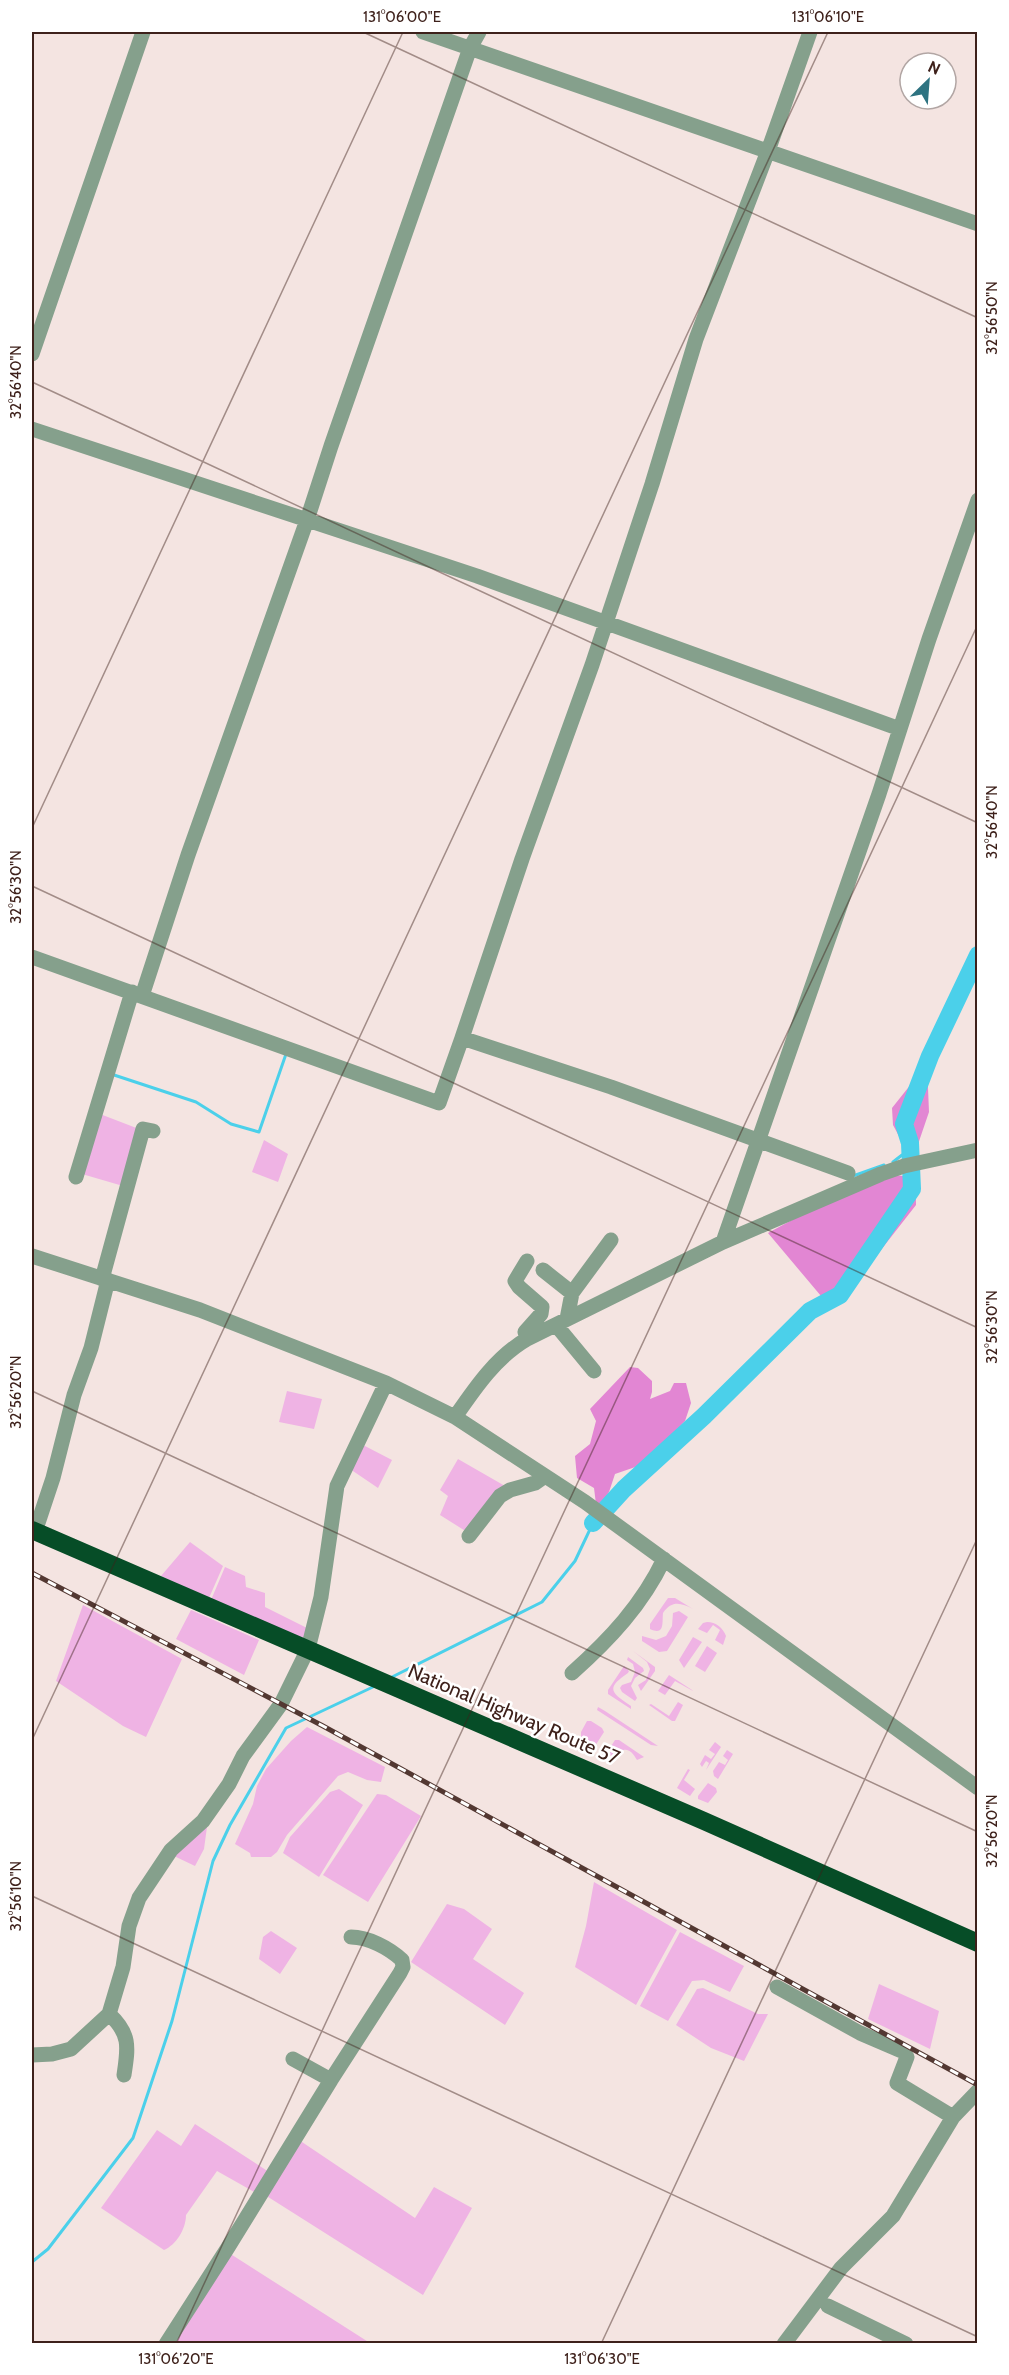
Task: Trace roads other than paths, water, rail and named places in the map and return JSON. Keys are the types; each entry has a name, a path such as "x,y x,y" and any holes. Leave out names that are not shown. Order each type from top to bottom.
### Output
{"highway":[{"name":"National Highway Route 57","path":"33,1531 704,1821 978,1943"}],"street":[{"path":"32,354 143,32"},
{"path":"423,32 978,225"},
{"path":"76,1177 137,994 307,520 470,48 479,32"},
{"path":"32,957 439,1103 522,859 606,624 696,339 768,151 810,32"},
{"path":"32,429 477,576 900,729"},
{"path":"723,1242 978,500"},
{"path":"462,1038 611,1087 848,1173"},
{"path":"33,1531 53,1478 74,1395 91,1348 105,1279 143,1129 153,1131"},
{"path":"455,1417 498,1361 511,1348 527,1339 723,1242 892,1170 978,1150"},
{"path":"561,1322 572,1293 611,1240"},
{"path":"32,1256 200,1311 386,1383 455,1417 585,1502 978,1788"},
{"path":"527,1261 515,1281 542,1307 541,1314 525,1332 527,1339"},
{"path":"543,1270 572,1293"},
{"path":"561,1322 594,1371"},
{"path":"32,2055 52,2054 71,2049 109,2014 123,1967 129,1926 139,1898 171,1850 203,1821 229,1785 243,1756 280,1704 308,1649 321,1597 337,1486 386,1383"},
{"path":"469,1536 500,1496 510,1490 535,1483 545,1476"},
{"path":"572,1673 601,1647 629,1616 654,1582 664,1560"},
{"path":"166,2343 403,1967 402,1960 397,1955 363,1937 351,1936"},
{"path":"777,1987 860,2033 902,2051 907,2057 897,2083 953,2117"},
{"path":"109,2014 119,2023 125,2033 128,2049 123,2075"},
{"path":"293,2059 331,2080"},
{"path":"784,2343 841,2268 893,2216 953,2117 978,2091"},
{"path":"828,2306 906,2343"}],"waterway":[{"path":"593,1523 624,1489 704,1416 810,1311 840,1295 912,1189 910,1143 904,1124 930,1056 978,955"},
{"path":"111,1074 196,1102 231,1124 259,1132 286,1054"},
{"path":"893,1162 902,1155"},
{"path":"853,1176 884,1165"},
{"path":"392,1677 542,1602 575,1561 593,1523"},
{"path":"32,2262 48,2249 133,2138 172,2021 213,1861 230,1825 286,1728 375,1686"}],"railway":[{"path":"32,1573 323,1726 978,2085"}]}
